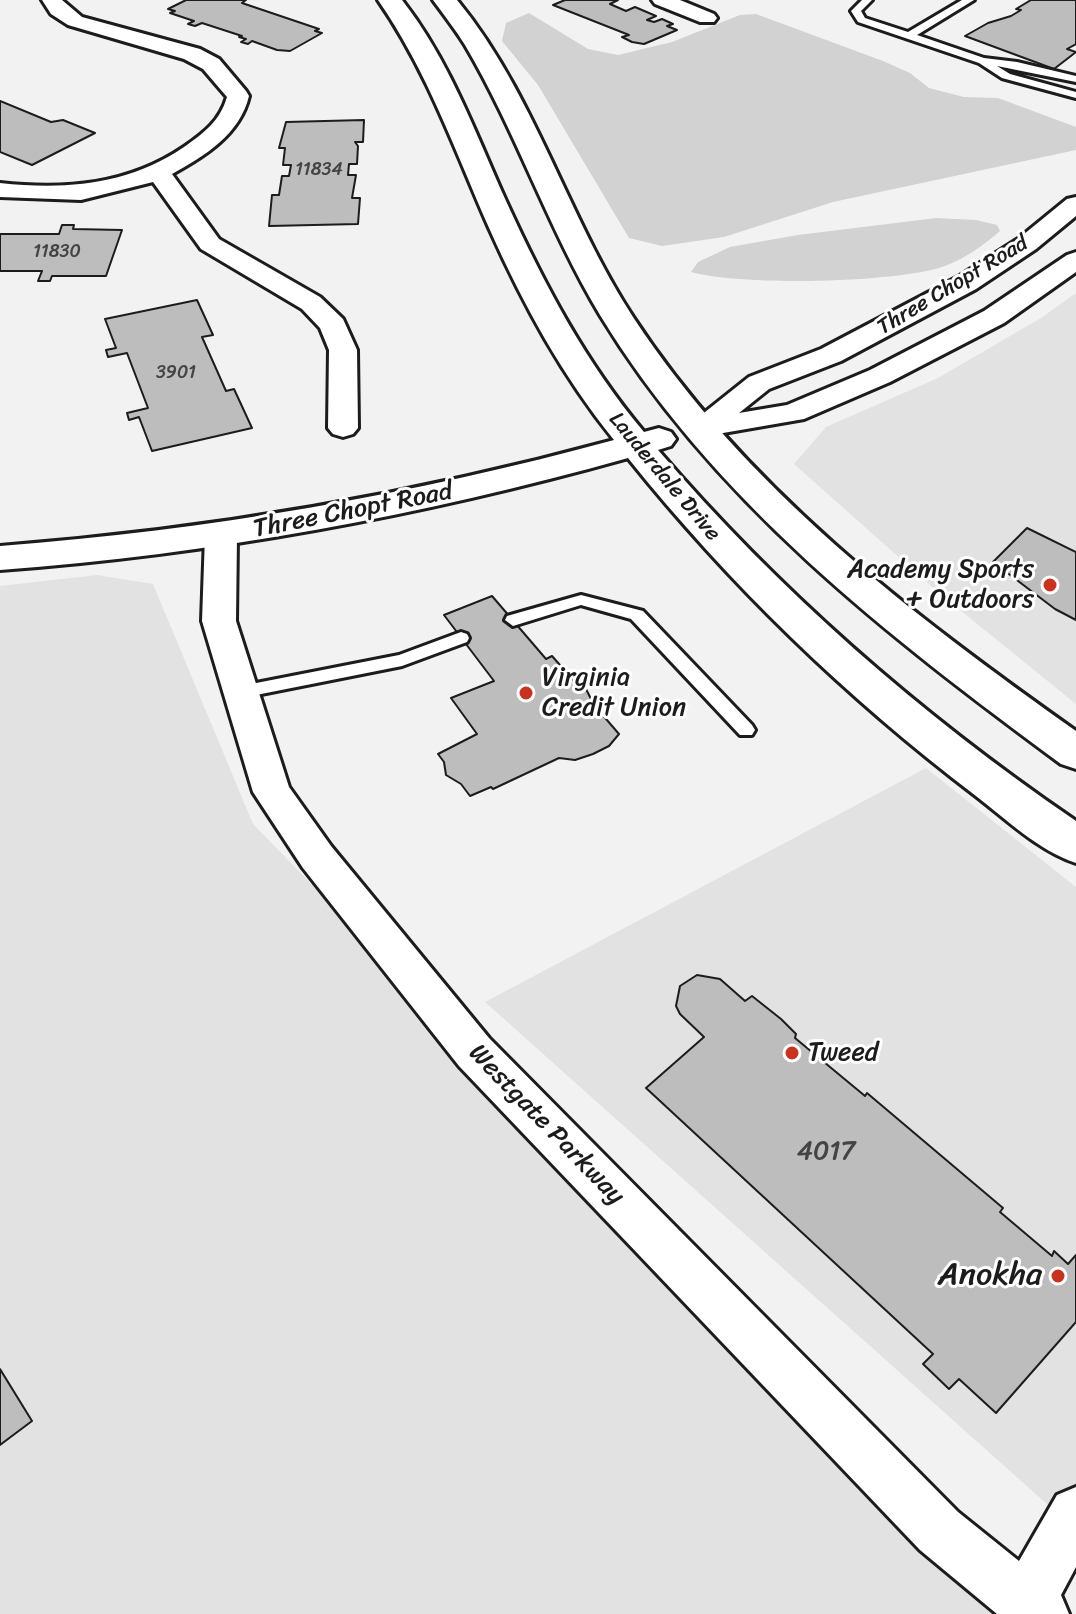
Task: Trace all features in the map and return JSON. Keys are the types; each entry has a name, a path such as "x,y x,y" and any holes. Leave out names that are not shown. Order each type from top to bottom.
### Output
{"main road":[{"name":"Lauderdale Drive","path":"390,0 421,43 432,65 535,295 591,388 687,510 745,571 878,693 1076,845"},
{"path":"445,0 483,53 583,255 618,318 700,428 783,515 889,611 950,661 1076,753"},
{"name":"Three Chopt Road","path":"0,558 221,536 454,493 700,428"}],"street":[{"path":"0,190 74,195 136,182 159,173 190,154 233,117 238,96 211,64 192,54 99,30 58,10 52,0"},
{"path":"662,0 707,18"},
{"path":"159,173 185,205 210,244 311,303 333,325 343,350 343,428"},
{"name":"Three Chopt Road","path":"700,428 759,383 831,355 967,283 1027,244 1076,204"},
{"name":"Three Chopt Road","path":"700,428 794,413 880,376 994,317 1076,260"},
{"name":"Westgate Parkway","path":"221,536 219,621 272,792 317,857 474,1052 939,1531 1028,1610"},
{"path":"1028,1610 1076,1514"}],"lane":[{"path":"867,0 856,11 861,20 983,61 1017,65 1076,79"},
{"path":"909,36 969,0"},
{"path":"983,61 1006,76 1076,95"},
{"path":"513,620 581,600 637,615 746,730"},
{"path":"241,692 402,660 461,638"}],"shaded area":[{"path":"529,13 588,49 618,55 672,42 740,15 756,14 883,61 910,73 929,88 964,97 998,98 1076,127 1076,150 833,202 724,237 662,246 629,238 538,85 502,41 506,23"},
{"path":"936,218 976,220 997,225 1000,231 973,252 950,264 889,276 780,281 691,272 698,262 730,247 798,235"},
{"path":"1076,293 1076,704 939,593 794,464 826,427 938,378 1041,318"},
{"path":"97,575 153,584 253,824 1022,1614 0,1614 0,586"},
{"path":"926,768 1076,887 1076,1530 485,1002"}],"building":[{"path":"186,0 246,0 242,3 319,29 315,31 322,33 290,51 252,41 248,44 241,42 246,39 239,37 242,36 202,23 195,26 188,24 194,21 170,13 175,11 168,9"},
{"path":"565,0 618,0 610,4 626,11 635,7 656,16 647,20 654,22 662,19 673,24 667,26 677,30 644,44 632,42 622,37 629,35 553,5"},
{"path":"1031,0 1076,0 1076,44 1067,49 1076,52 1054,69 965,36 988,23 1011,16"},
{"path":"0,101 51,122 63,120 95,133 32,165 0,152"},
{"path":"364,120 363,142 355,142 358,146 357,164 349,164 348,175 356,175 352,198 360,198 358,224 269,226 272,195 279,195 282,176 289,176 291,165 283,165 285,148 279,148 286,122"},
{"path":"62,225 74,225 73,229 122,230 106,276 52,276 50,281 38,281 42,271 0,271 0,234 59,234"},
{"path":"197,300 213,335 202,337 226,391 234,389 252,428 152,451 139,417 129,420 127,413 148,408 127,353 108,357 106,350 116,348 105,319"},
{"name":"Academy Sports + Outdoors","path":"1027,528 1076,552 1076,620 1055,609 993,562"},
{"name":"Virginia Credit Union","path":"492,596 546,659 552,656 574,681 586,689 594,705 619,734 609,746 593,754 575,760 559,758 493,789 491,787 470,796 461,784 446,775 444,762 438,754 477,734 451,698 494,681 444,615"},
{"path":"697,975 720,979 745,1001 752,996 781,1019 796,1034 795,1038 865,1096 867,1093 1003,1208 1000,1212 1052,1256 1054,1251 1068,1264 1076,1255 1076,1322 996,1413 959,1379 949,1389 923,1364 933,1354 646,1088 704,1037 676,1006 680,986"},
{"path":"0,1369 32,1421 0,1445"}],"place":[{"name":"Academy Sports + Outdoors","path":"1050,585"},
{"name":"Virginia Credit Union","path":"526,693"},
{"name":"Tweed","path":"792,1053"},
{"name":"Anokha","path":"1058,1276"}]}
